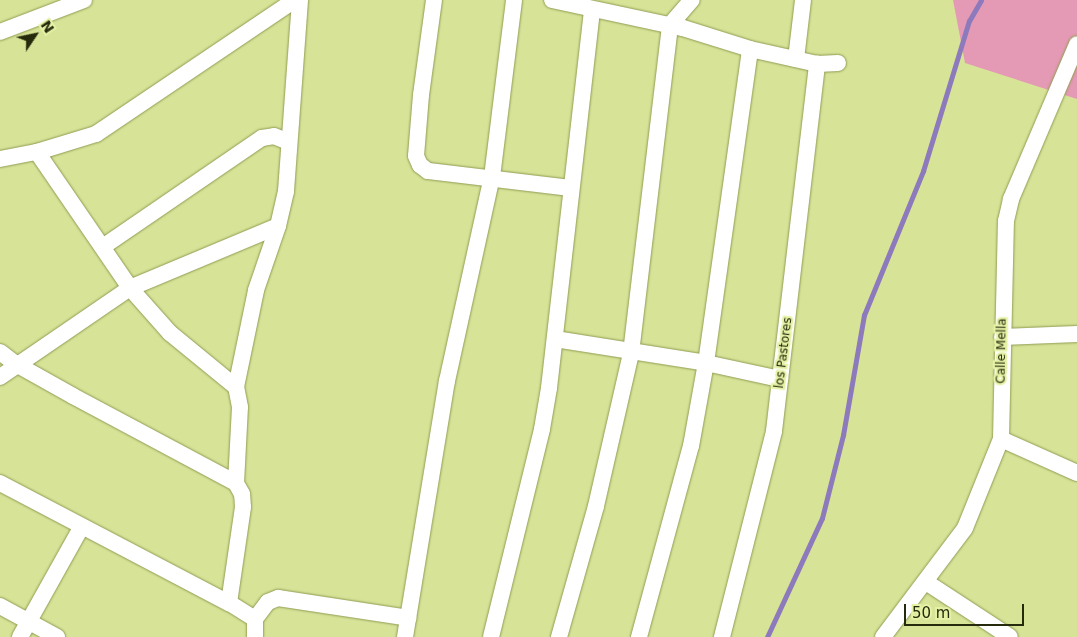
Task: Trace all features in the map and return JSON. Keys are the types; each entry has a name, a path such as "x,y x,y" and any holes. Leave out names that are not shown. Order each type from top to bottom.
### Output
{"street":[{"path":"0,32 84,0"},
{"path":"0,158 37,152 96,134 296,0"},
{"path":"230,603 243,508 242,494 236,483 240,407 236,387 256,290 278,226 286,191 300,0"},
{"path":"434,0 416,156 420,165 428,171 492,177 571,188"},
{"path":"405,637 448,381 492,177 514,0"},
{"path":"552,0 670,25 750,49 817,64 838,63"},
{"path":"559,637 596,506 630,353 670,25 692,0"},
{"path":"796,59 804,0"},
{"path":"492,637 542,429 555,339 592,10"},
{"name":"Calle Mella","path":"882,637 926,582 965,528 1000,439 1006,221 1011,199 1077,44"},
{"path":"639,637 691,446 706,363 750,49"},
{"name":"los Pastores","path":"722,637 774,431 817,64"},
{"path":"104,246 262,138 274,136 289,142"},
{"path":"37,152 104,246 130,288 170,333 236,387"},
{"path":"0,377 16,364 130,288 278,226"},
{"path":"1002,337 1077,334"},
{"path":"555,339 630,353 706,363 780,378"},
{"path":"0,352 16,364 236,483"},
{"path":"1000,439 1077,473"},
{"path":"0,483 81,528 230,603 255,619"},
{"path":"20,637 81,528"},
{"path":"926,582 1000,635"},
{"path":"255,637 255,619 268,602 278,598 408,618"},
{"path":"0,606 57,637"}],"shaded area":[{"path":"953,0 1077,0 1077,99 965,63"}],"waterway":[{"path":"767,637 822,518 843,435 864,315 923,171 969,21 981,0"}]}
